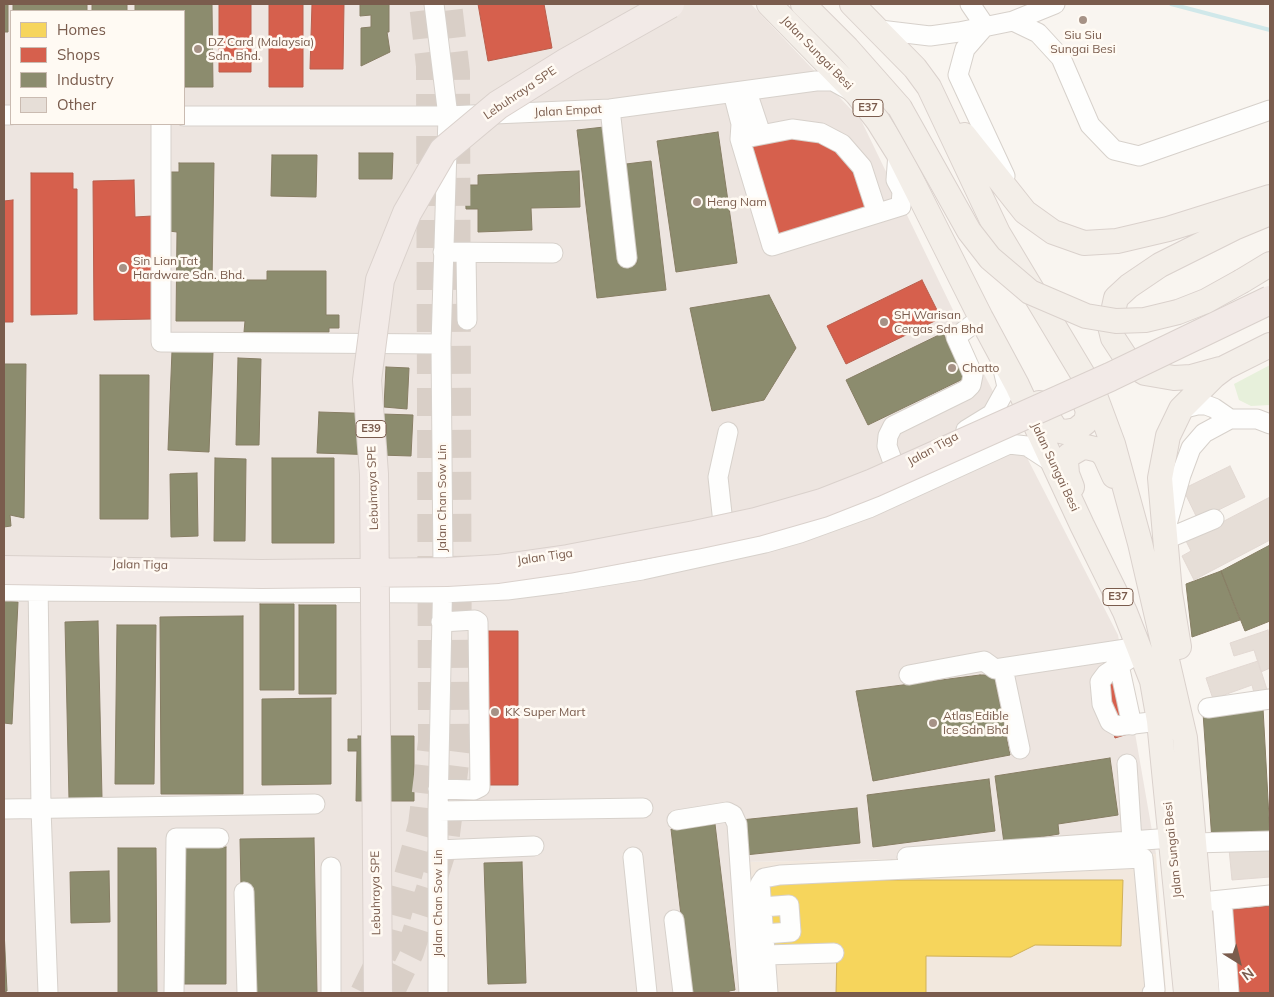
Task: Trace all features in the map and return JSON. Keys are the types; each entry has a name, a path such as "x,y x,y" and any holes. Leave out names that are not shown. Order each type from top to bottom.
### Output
{"highway":[{"name":"Lebuhraya SPE","path":"363,993 365,475 358,384 359,332 372,275 399,210 439,145 493,98 561,56 656,4"},
{"name":"Lebuhraya SPE","path":"378,993 374,474 367,380 380,280 406,213 444,150 498,105 567,62 670,4"},
{"path":"4,570 262,574 447,572 498,569 568,559 756,522 822,503 873,483 1110,377 1270,300"},
{"path":"4,586 450,589 563,577 732,546 844,513 1118,393 1270,320"}],"main road":[{"name":"Jalan Sungai Besi","path":"769,4 857,94 878,121 898,153 940,233 980,318 1017,384 1105,570 1140,649 1152,681 1180,846 1212,901 1207,993"},
{"path":"803,4 853,55 900,108 969,231 990,258 1030,292 1086,316 1116,320 1145,320 1197,305 1270,264"},
{"name":"Jalan Sungai Besi","path":"852,4 880,30 915,68 929,87 998,233 1040,307 1094,393 1117,457 1145,563 1185,738 1180,846 1186,993"},
{"path":"929,87 988,168 1025,212 1053,232 1084,242 1117,241 1168,229 1270,197"},
{"path":"1220,372 1174,378 1145,373 1130,364 1117,345 1110,326 1116,298 1129,286 1160,265 1234,228 1270,213"},
{"path":"940,233 1052,426 1060,432 1071,432 1086,422 1088,411 1040,307"},
{"path":"1185,738 1186,697 1170,593 1160,478 1168,436 1182,409 1220,372 1270,345"},
{"path":"1105,570 1066,474 1066,461 1069,455 1086,447 1099,450 1109,464 1145,563"}],"street":[{"name":"Jalan Chan Sow Lin","path":"434,4 448,116 442,252 443,567 438,789 438,993"},
{"path":"970,4 985,26"},
{"path":"880,30 930,36 1013,21 1055,4"},
{"path":"1013,21 1038,33 1061,58 1090,125 1114,150 1139,156 1270,110"},
{"path":"985,26 965,49 958,75 1016,200"},
{"name":"Jalan Empat","path":"185,116 448,116 610,109 816,81 833,81 857,94"},
{"path":"740,92 761,134"},
{"path":"740,92 740,139 772,246 901,206 902,191 896,180 898,153"},
{"path":"610,109 626,258"},
{"path":"160,125 161,342 441,344"},
{"path":"740,139 792,129 821,133 842,144 862,167 877,213"},
{"path":"442,252 466,254 552,253"},
{"path":"466,254 467,320"},
{"path":"896,468 887,446 888,436 893,426 966,390 971,385 973,376 956,337 980,318"},
{"name":"Jalan Tiga","path":"4,564 443,567 536,560 758,516 812,499 896,468 924,455 992,414 1007,387 998,351"},
{"path":"1214,408 1211,393 1220,372"},
{"path":"1182,409 1197,405 1214,408 1230,419"},
{"path":"1164,538 1181,474 1191,448 1204,433 1230,419 1258,419 1270,424"},
{"path":"723,523 718,477 728,432"},
{"name":"Jalan Tiga","path":"4,591 441,593 507,590 642,570 765,543 869,508 1010,444 1027,446 1053,463"},
{"path":"1164,538 1214,519"},
{"path":"38,564 41,809 48,993"},
{"path":"438,789 474,790 480,787 478,622 475,620 441,622"},
{"path":"1140,649 1119,665 1132,724 1159,721"},
{"path":"909,675 984,661 995,668 1003,668 1140,649"},
{"path":"1003,668 1020,749"},
{"path":"1208,708 1270,700"},
{"path":"1127,764 1132,841"},
{"path":"4,809 315,804"},
{"path":"438,811 643,808"},
{"path":"677,820 727,812 733,815 737,824 750,993"},
{"path":"174,993 176,838 219,838"},
{"path":"907,857 1132,841 1180,846 1270,841"},
{"path":"438,850 534,846"},
{"path":"768,993 760,884 764,878 1143,858 1180,846"},
{"path":"633,857 647,993"},
{"path":"1143,858 1155,990 1152,993"},
{"path":"330,993 331,868"},
{"path":"780,876 793,883 837,883"},
{"path":"244,892 246,993"},
{"path":"1229,993 1212,901 1270,895"},
{"path":"762,907 789,905 791,932 764,934"},
{"path":"674,920 683,993"},
{"path":"765,956 834,953"}],"shaded area":[{"path":"4,4 751,4 861,120 982,370 1118,635 1156,854 744,862 761,993 4,993"},
{"path":"1156,854 1166,993 761,993 744,862"}],"green space":[{"path":"1270,365 1270,405 1251,406 1239,400 1234,384"}],"building: Homes":[{"path":"767,880 1123,880 1121,946 1035,945 1011,957 926,956 926,993 836,993 837,951 769,951"}],"building: Shops":[{"path":"219,4 251,4 251,72 219,72"},
{"path":"269,4 303,4 303,87 269,87"},
{"path":"312,4 344,4 343,69 310,69"},
{"path":"478,4 544,4 552,48 488,61"},
{"path":"806,135 840,153 855,176 867,214 777,239 748,147"},
{"path":"31,173 73,173 73,189 77,189 77,314 31,315"},
{"name":"Sin Lian Tat Hardware Sdn. Bhd.","path":"134,180 135,217 152,216 153,319 94,320 93,181"},
{"path":"13,200 13,322 4,322 4,201"},
{"name":"SH Warisan Cergas Sdn Bhd","path":"922,280 941,318 846,364 827,326"},
{"path":"487,631 518,631 518,785 488,785"},
{"path":"1117,678 1131,733 1115,738 1101,682"},
{"path":"1270,906 1270,993 1237,993 1230,910"}],"building: Industry":[{"path":"4,4 8,4 8,32 4,32"},
{"path":"13,4 87,4 87,10 13,10"},
{"path":"92,4 127,4 127,10 92,10"},
{"name":"DZ Card (Malaysia) Sdn. Bhd.","path":"135,4 212,4 213,87 185,87 185,10 135,10"},
{"path":"360,4 389,4 389,32 387,32 390,52 361,66 361,28 371,27 371,15 360,16"},
{"path":"604,127 620,265 637,263 626,164 651,161 666,290 597,298 577,130"},
{"name":"Heng Nam","path":"718,132 737,263 676,272 657,141"},
{"path":"359,153 393,153 392,179 359,179"},
{"path":"272,155 317,155 316,197 271,196"},
{"path":"179,163 214,163 212,280 267,280 267,271 326,271 326,315 339,315 339,328 329,328 329,332 244,332 245,321 176,321 177,232 169,231 170,172 179,172"},
{"path":"579,171 580,207 531,208 532,230 478,232 478,209 466,209 465,185 478,185 478,175"},
{"path":"769,295 796,348 764,400 712,411 690,308"},
{"path":"943,333 965,378 868,425 846,380"},
{"path":"172,351 213,352 209,452 168,450"},
{"path":"238,358 261,359 259,445 236,445"},
{"path":"4,364 26,364 24,518 10,515 11,526 4,527"},
{"path":"386,367 409,368 407,409 384,407"},
{"path":"100,375 149,375 148,519 100,519"},
{"path":"319,412 413,415 411,456 317,453"},
{"path":"215,458 246,459 245,541 214,541"},
{"path":"272,458 334,458 334,543 272,543"},
{"path":"197,473 198,536 171,537 170,474"},
{"path":"1270,545 1270,621 1245,631 1221,571"},
{"path":"1221,571 1240,620 1192,637 1186,584"},
{"path":"4,601 18,602 12,724 4,723"},
{"path":"260,604 294,604 294,690 260,690"},
{"path":"299,605 336,605 336,694 299,694"},
{"path":"243,616 243,794 161,794 160,617"},
{"path":"98,621 102,798 69,799 65,622"},
{"path":"117,625 156,625 154,784 115,784"},
{"name":"Atlas Edible Ice Sdn Bhd","path":"980,675 994,675 1010,755 873,781 856,691"},
{"path":"331,698 331,784 262,785 262,699"},
{"path":"1263,708 1270,836 1212,841 1203,713"},
{"path":"358,736 414,736 414,801 356,801 357,751 348,751 348,739 358,739"},
{"path":"1110,758 1118,815 1058,824 1059,834 1004,843 995,776"},
{"path":"989,779 995,831 873,847 867,795"},
{"path":"857,808 860,843 745,855 741,820"},
{"path":"715,824 735,990 729,991 729,993 690,993 671,829"},
{"path":"314,838 317,993 252,993 241,887 240,839"},
{"path":"226,847 226,984 180,984 180,848"},
{"path":"118,848 156,848 157,993 118,993"},
{"path":"522,862 526,983 488,984 484,863"},
{"path":"109,871 110,922 71,923 70,872"},
{"path":"4,930 7,991 4,992"}],"building: Other":[{"path":"1230,466 1245,497 1198,520 1183,489"},
{"path":"1270,497 1270,540 1194,580 1182,556 1191,551 1186,541"},
{"path":"1268,630 1270,638 1270,668 1261,672 1254,650 1234,656 1230,643"},
{"path":"1258,661 1268,693 1255,697 1252,685 1213,699 1206,678"},
{"path":"1270,846 1270,877 1232,880 1229,849"}],"waterway":[{"path":"1171,4 1270,30"}],"tunnel":[{"path":"364,993 391,938 422,825 432,742 430,66 423,4"},
{"path":"390,993 410,952 445,842 458,740 456,72 448,4"}],"place":[{"name":"Siu Siu Sungai Besi","path":"1083,20"},
{"name":"DZ Card (Malaysia) Sdn. Bhd.","path":"198,49"},
{"name":"Heng Nam","path":"697,202"},
{"name":"Sin Lian Tat Hardware Sdn. Bhd.","path":"123,268"},
{"name":"SH Warisan Cergas Sdn Bhd","path":"884,322"},
{"name":"Chatto","path":"952,368"},
{"name":"KK Super Mart","path":"495,712"},
{"name":"Atlas Edible Ice Sdn Bhd","path":"933,723"}]}
